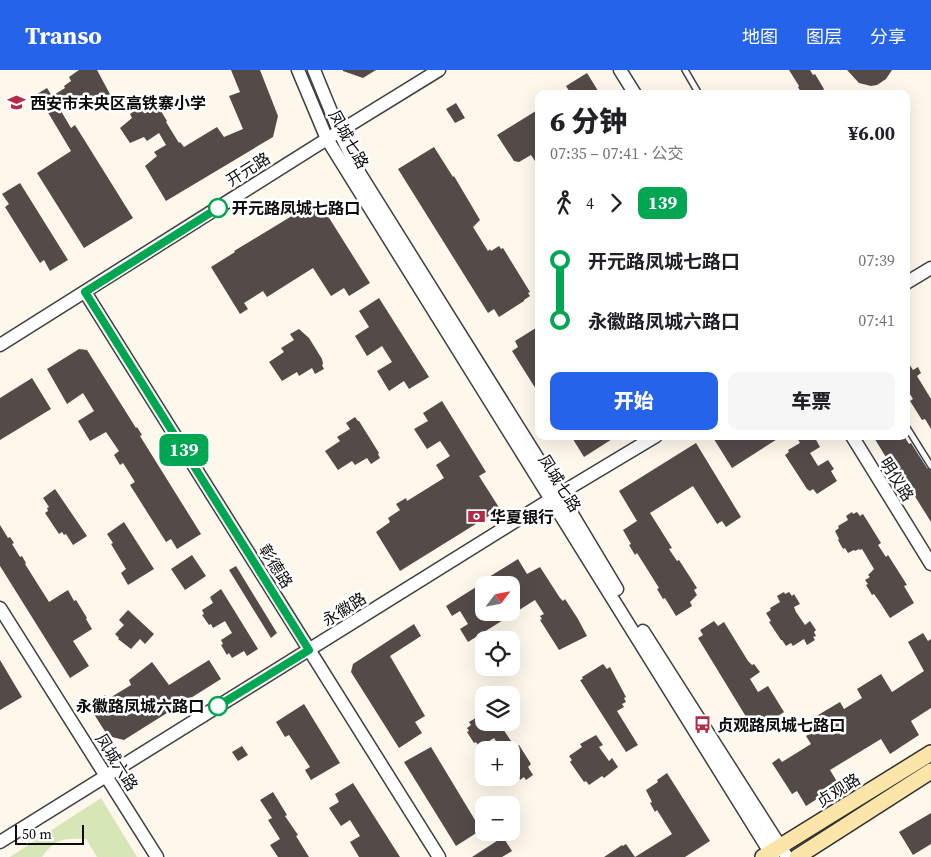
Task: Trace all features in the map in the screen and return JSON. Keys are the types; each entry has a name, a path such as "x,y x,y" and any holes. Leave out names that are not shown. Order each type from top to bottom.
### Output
{"main road":[{"name":"贞观路","path":"775,854 931,753"},
{"path":"797,857 931,771"}],"street":[{"name":"凤城七路","path":"298,70 327,139 556,496"},
{"name":"凤城七路","path":"314,70 339,131 360,174 775,854"},
{"name":"开元路","path":"0,346 339,131 439,70"},
{"path":"620,70 632,90"},
{"path":"910,281 931,268"},
{"name":"彰德路","path":"85,292 439,857"},
{"name":"永徽路","path":"0,842 556,496 649,440"},
{"name":"明仪路","path":"854,440 931,564"},
{"name":"凤城六路","path":"0,608 157,857"}],"lane":[{"path":"685,70 697,90"},
{"path":"910,432 931,466"}],"green space":[{"path":"101,798 137,857 97,857 86,839 66,839 51,846 42,857 10,857"}],"building":[{"path":"79,70 97,70 111,96 104,101 101,97 99,99 97,96 86,104 83,100 61,111 71,128 75,125 133,218 84,248 37,173 71,151 37,94 47,88 52,96 65,88 64,86 71,81 69,77"},
{"path":"231,70 260,70 278,116 273,137 166,201 145,166 157,156 154,152 166,145 159,133 147,141 144,137 130,143 120,128 132,118 130,114 142,106 141,100 149,95 156,103 179,143 184,147 217,127 224,137 243,129 229,96 240,92"},
{"path":"343,70 376,70 363,78"},
{"path":"789,70 810,70 813,75 815,74 824,89 800,90"},
{"path":"847,70 892,70 886,79 877,85 871,86 859,83"},
{"path":"587,73 598,90 568,90 566,86"},
{"path":"456,103 465,118 455,123 446,109"},
{"path":"535,111 535,161 531,155 519,162 514,161 497,135"},
{"path":"434,147 480,220 473,227 488,251 499,246 501,249 503,248 530,292 528,293 530,296 524,301 499,317 494,309 488,313 398,169"},
{"path":"20,183 68,260 50,271 44,260 40,263 5,207 9,204 2,194"},
{"path":"305,208 326,213 370,283 349,296 344,288 331,296 313,268 267,297 263,291 244,303 248,309 240,314 211,267"},
{"path":"379,298 429,377 409,389 404,381 389,391 377,371 392,362 382,346 367,356 355,336 369,327 359,311"},
{"path":"535,328 535,388 512,351 518,347 515,341"},
{"path":"299,329 309,338 322,359 324,369 315,374 312,368 299,376 297,372 282,381 269,362 284,352 281,348 294,340 290,334"},
{"path":"79,349 87,350 142,435 140,436 201,534 177,549 171,539 166,542 130,485 135,482 123,463 120,465 114,455 119,451 106,432 90,441 78,421 94,411 83,393 67,404 47,369"},
{"path":"910,365 913,370 918,367 921,373 917,376 931,399 931,429 925,419 922,420 910,401 913,399 910,394"},
{"path":"32,378 51,409 0,440 0,398"},
{"path":"442,401 486,472 479,476 500,509 400,571 376,532 390,522 388,518 400,510 396,504 406,498 407,501 444,478 436,465 450,456 440,441 427,449 414,429 428,421 423,413"},
{"path":"355,417 379,453 380,458 371,464 367,458 355,465 352,461 338,470 325,451 340,441 337,437 350,429 346,423"},
{"path":"573,440 611,440 584,457"},
{"path":"714,440 776,440 732,468"},
{"path":"798,440 816,440 820,447 810,453 818,466 828,460 834,469 831,471 837,481 817,494 813,489 810,491 807,489 785,455 789,452 788,450 800,443"},
{"path":"875,440 906,440 909,444 911,443 927,468 931,470 931,522 890,458 887,459"},
{"path":"696,443 741,517 726,527 722,521 717,524 693,486 650,513 672,548 669,549 677,561 679,560 697,588 694,590 697,595 690,602 692,606 676,616 665,598 663,599 657,589 659,588 637,553 635,555 629,545 631,544 623,530 637,521 619,491"},
{"path":"55,489 87,536 73,545 66,534 64,535 62,532 59,534 45,513 49,507 43,498"},
{"path":"852,512 853,514 857,512 860,516 863,514 881,543 878,545 886,557 888,555 907,585 904,586 914,603 890,618 866,585 868,584 865,580 870,577 868,575 874,569 862,549 848,553 845,548 843,549 838,540 835,531 839,528 838,526 848,520 846,516"},
{"path":"124,522 154,569 128,585 121,573 126,569 107,534"},
{"path":"0,525 8,538 10,537 14,543 12,544 20,557 22,556 49,602 68,590 87,618 92,629 73,641 89,666 70,678 0,566"},
{"path":"192,555 206,576 185,590 171,569"},
{"path":"518,559 527,574 540,567 560,598 563,601 565,599 587,636 559,650 540,620 542,619 540,616 544,614 535,600 520,609 520,576 490,576"},
{"path":"236,566 277,633 271,638 229,570"},
{"path":"475,588 475,621 502,621 486,631 475,631 475,638 468,642 460,629 468,624 460,611 452,616 446,606"},
{"path":"221,589 258,649 247,656 244,651 232,658 229,653 227,655 221,645 223,644 221,640 232,633 225,621 213,628 202,615 204,614 202,610 213,603 210,597"},
{"path":"784,592 785,594 789,592 792,596 794,594 800,604 794,607 796,612 805,625 810,621 816,630 814,632 816,636 813,637 815,640 807,645 804,639 793,646 791,643 786,646 769,622 771,621 766,613 780,602 777,596"},
{"path":"128,610 154,634 145,644 140,639 131,649 118,639 115,634 124,625 119,620"},
{"path":"714,621 718,626 724,622 748,661 752,665 754,664 760,672 750,679 758,692 768,686 784,712 758,730 750,719 748,720 698,638 703,635 700,630"},
{"path":"414,624 421,636 390,656 425,716 415,722 422,733 399,748 351,672 353,664"},
{"path":"923,633 928,641 931,639 931,708 911,721 919,735 890,754 881,739 830,770 839,785 806,806 797,791 792,794 772,763 779,758 782,762 811,744 806,736 813,732 808,721 840,702 844,709 862,698 857,689 881,674 892,692 924,671 908,642"},
{"path":"0,660 22,697 0,710"},
{"path":"209,660 221,679 124,740 108,736 88,705 105,695 108,699 131,685 129,680 152,662 169,685"},
{"path":"603,664 607,669 610,667 626,697 624,698 626,702 622,704 624,707 617,711 638,745 626,752 580,680"},
{"path":"304,704 340,763 311,780 305,770 310,767 289,735 285,737 276,722"},
{"path":"475,718 475,731 504,731 511,741 496,741 494,738 489,741 475,741 474,743 467,732 469,731 467,728 471,725 469,722"},
{"path":"596,735 603,745 599,747 609,761 612,758 618,767 604,778 602,776 589,785 586,781 584,782 570,762 572,760 569,756 582,747 580,744"},
{"path":"242,746 248,755 238,761 232,752"},
{"path":"431,747 475,820 475,834 456,846 404,762"},
{"path":"520,747 531,764 528,767 533,775 526,780 524,777 520,780"},
{"path":"667,773 710,841 685,857 635,857 672,834 657,810 655,812 646,790"},
{"path":"353,783 400,857 359,857 350,842 360,836 350,820 341,826 329,808 339,802 335,794"},
{"path":"273,792 309,857 278,857 270,845 280,839 268,820 272,818 260,800"},
{"path":"931,813 931,844 913,855 899,832"},
{"path":"497,841 506,841 512,851 502,857 472,857"},
{"path":"626,844 635,857 604,857 622,845"}],"bus line":[{"name":"139","path":"218,208 85,292 309,650 218,706"}],"place":[{"name":"西安市未央区高铁寨小学","path":"16,103"},
{"name":"开元路凤城七路口","path":"218,208"},
{"name":"华夏银行","path":"476,517"},
{"name":"永徽路凤城六路口","path":"218,706"},
{"name":"贞观路凤城七路口","path":"703,725"}]}
